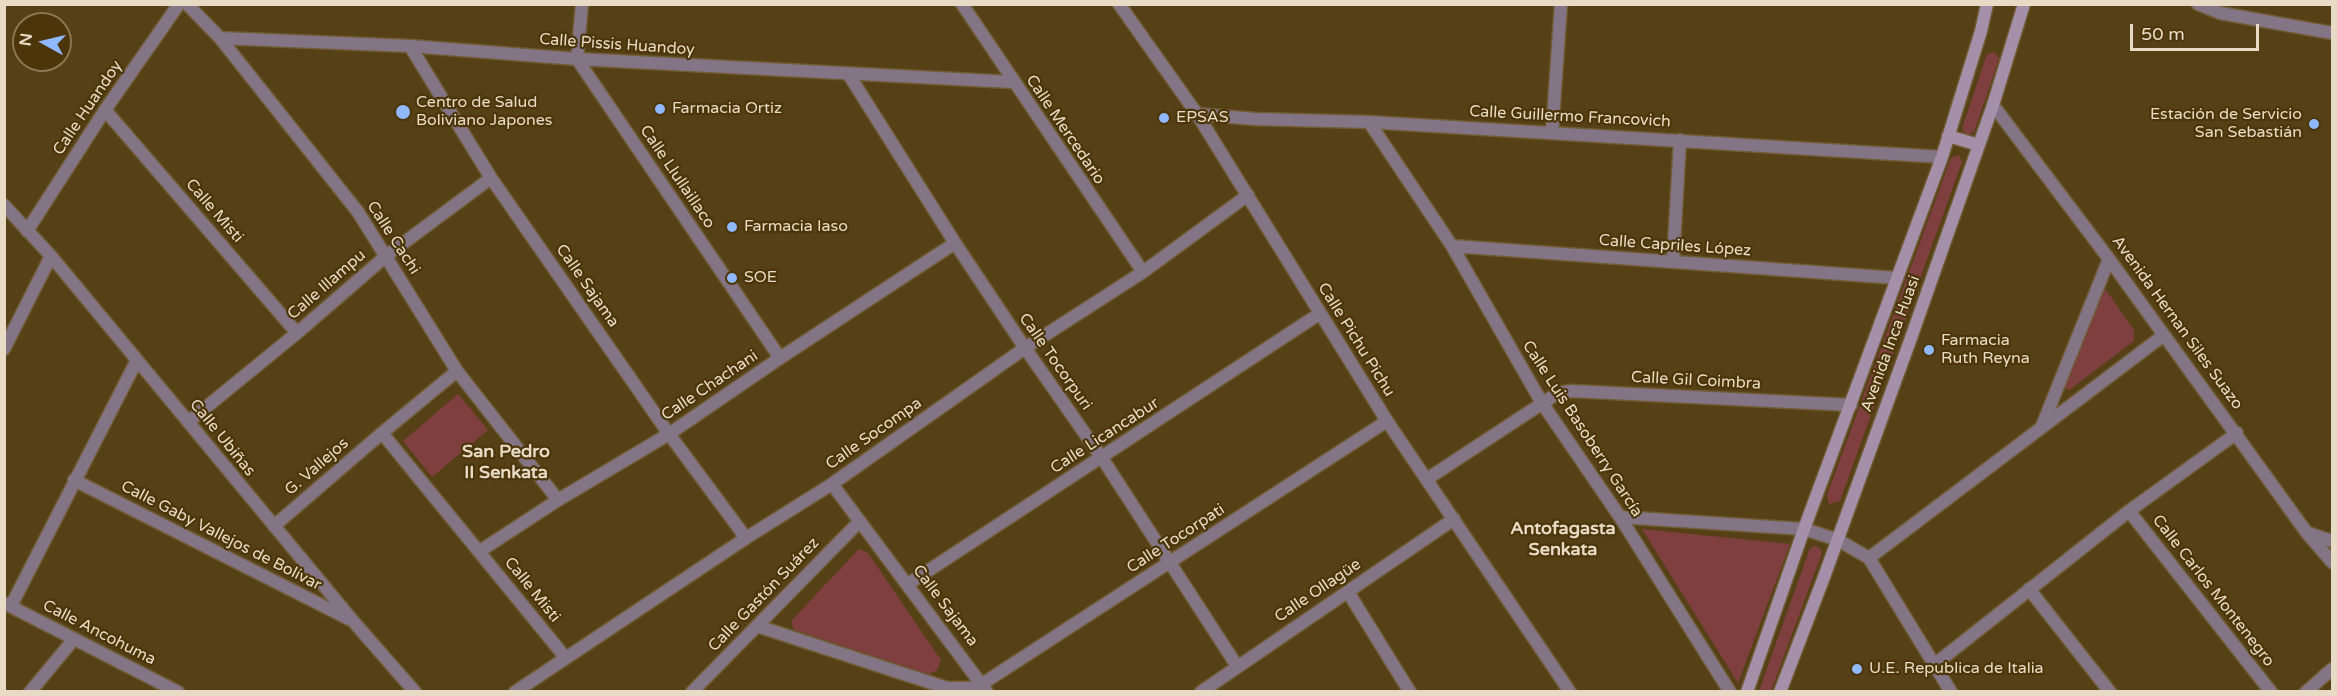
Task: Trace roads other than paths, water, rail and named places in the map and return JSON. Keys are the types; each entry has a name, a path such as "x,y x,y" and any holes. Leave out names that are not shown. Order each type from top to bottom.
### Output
{"street":[{"name":"Calle Huandoy","path":"27,231 105,110 179,4"},
{"name":"Calle Cachi","path":"187,4 220,38 358,212 457,371 558,500"},
{"path":"577,59 582,4"},
{"name":"Calle Mercedario","path":"962,4 1012,82 1143,272"},
{"name":"Calle Pichu Pichu","path":"1119,4 1197,114 1387,421 1570,692"},
{"path":"1552,133 1561,4"},
{"name":"Avenida Inca Huasi","path":"1747,692 1804,528 1942,157 1981,32 1987,4"},
{"name":"Avenida Inca Huasi","path":"1780,692 1838,540 1979,145 2024,4"},
{"path":"2198,4 2220,13 2332,33"},
{"name":"Calle Pissis Huandoy","path":"220,38 410,46 577,59 1012,82"},
{"name":"Calle Sajama","path":"410,46 491,178 669,434 746,538"},
{"name":"Calle Llullaillaco","path":"577,59 780,358"},
{"name":"Calle Tocorpuri","path":"849,75 955,243 1102,458 1237,666"},
{"name":"Avenida Hernan Siles Suazo","path":"1993,105 2237,433 2307,532 2332,562"},
{"name":"Calle Misti","path":"105,110 297,333"},
{"name":"Calle Guillermo Francovich","path":"1197,114 1255,119 1370,122 1942,157"},
{"name":"Calle Luis Basoberry García","path":"1370,122 1452,246 1542,403 1620,517 1731,692"},
{"path":"1948,136 1979,145"},
{"path":"1673,262 1680,140"},
{"name":"Calle Illampu","path":"188,422 297,333 386,256 491,178"},
{"name":"Calle Socompa","path":"515,692 746,538 832,484 1025,348 1143,272 1248,195"},
{"name":"Calle Ubiñas","path":"4,205 51,256 353,621 415,692"},
{"name":"Calle Chachani","path":"480,551 558,500 669,434 955,243"},
{"name":"Calle Capriles López","path":"1452,246 1897,278"},
{"path":"4,349 51,256"},
{"path":"2041,427 2109,259"},
{"name":"Calle Licancabur","path":"908,584 1319,314"},
{"path":"1869,558 2164,335"},
{"path":"8,605 136,360"},
{"name":"G. Vallejos","path":"274,526 457,371"},
{"name":"Calle Gil Coimbra","path":"1427,479 1558,393 1572,391 1851,405"},
{"name":"Calle Tocorpati","path":"985,688 1169,563 1387,421"},
{"name":"Calle Misti","path":"382,433 565,657"},
{"path":"1934,665 2129,511 2237,433"},
{"name":"Calle Gaby Vallejos de Bolívar","path":"74,480 353,621"},
{"name":"Calle Sajama","path":"832,484 985,688"},
{"name":"Calle Carlos Montenegro","path":"2129,511 2271,692"},
{"path":"1620,517 1804,528 1838,540 1869,558 1951,692"},
{"name":"Calle Ollagüe","path":"1201,692 1454,519"},
{"name":"Calle Gastón Suárez","path":"692,692 860,521"},
{"path":"2307,532 2332,541"},
{"path":"2030,589 2110,692"},
{"path":"1348,591 1410,692"},
{"name":"Calle Ancohuma","path":"8,605 178,692"},
{"path":"757,626 947,688 985,688"},
{"path":"30,692 74,639"},
{"path":"2306,692 2332,669"}],"place":[{"name":"Farmacia Ortiz","path":"660,109"},
{"name":"Centro de Salud Boliviano Japones","path":"403,112"},
{"name":"EPSAS","path":"1164,118"},
{"name":"Estación de Servicio San Sebastián","path":"2314,124"},
{"name":"Farmacia Iaso","path":"732,227"},
{"name":"SOE","path":"732,278"},
{"name":"Farmacia Ruth Reyna","path":"1929,350"},
{"name":"U.E. Republica de Italia","path":"1857,669"}],"district":[{"name":"San Pedro II Senkata","path":"506,462"},
{"name":"Antofagasta Senkata","path":"1563,539"}]}
